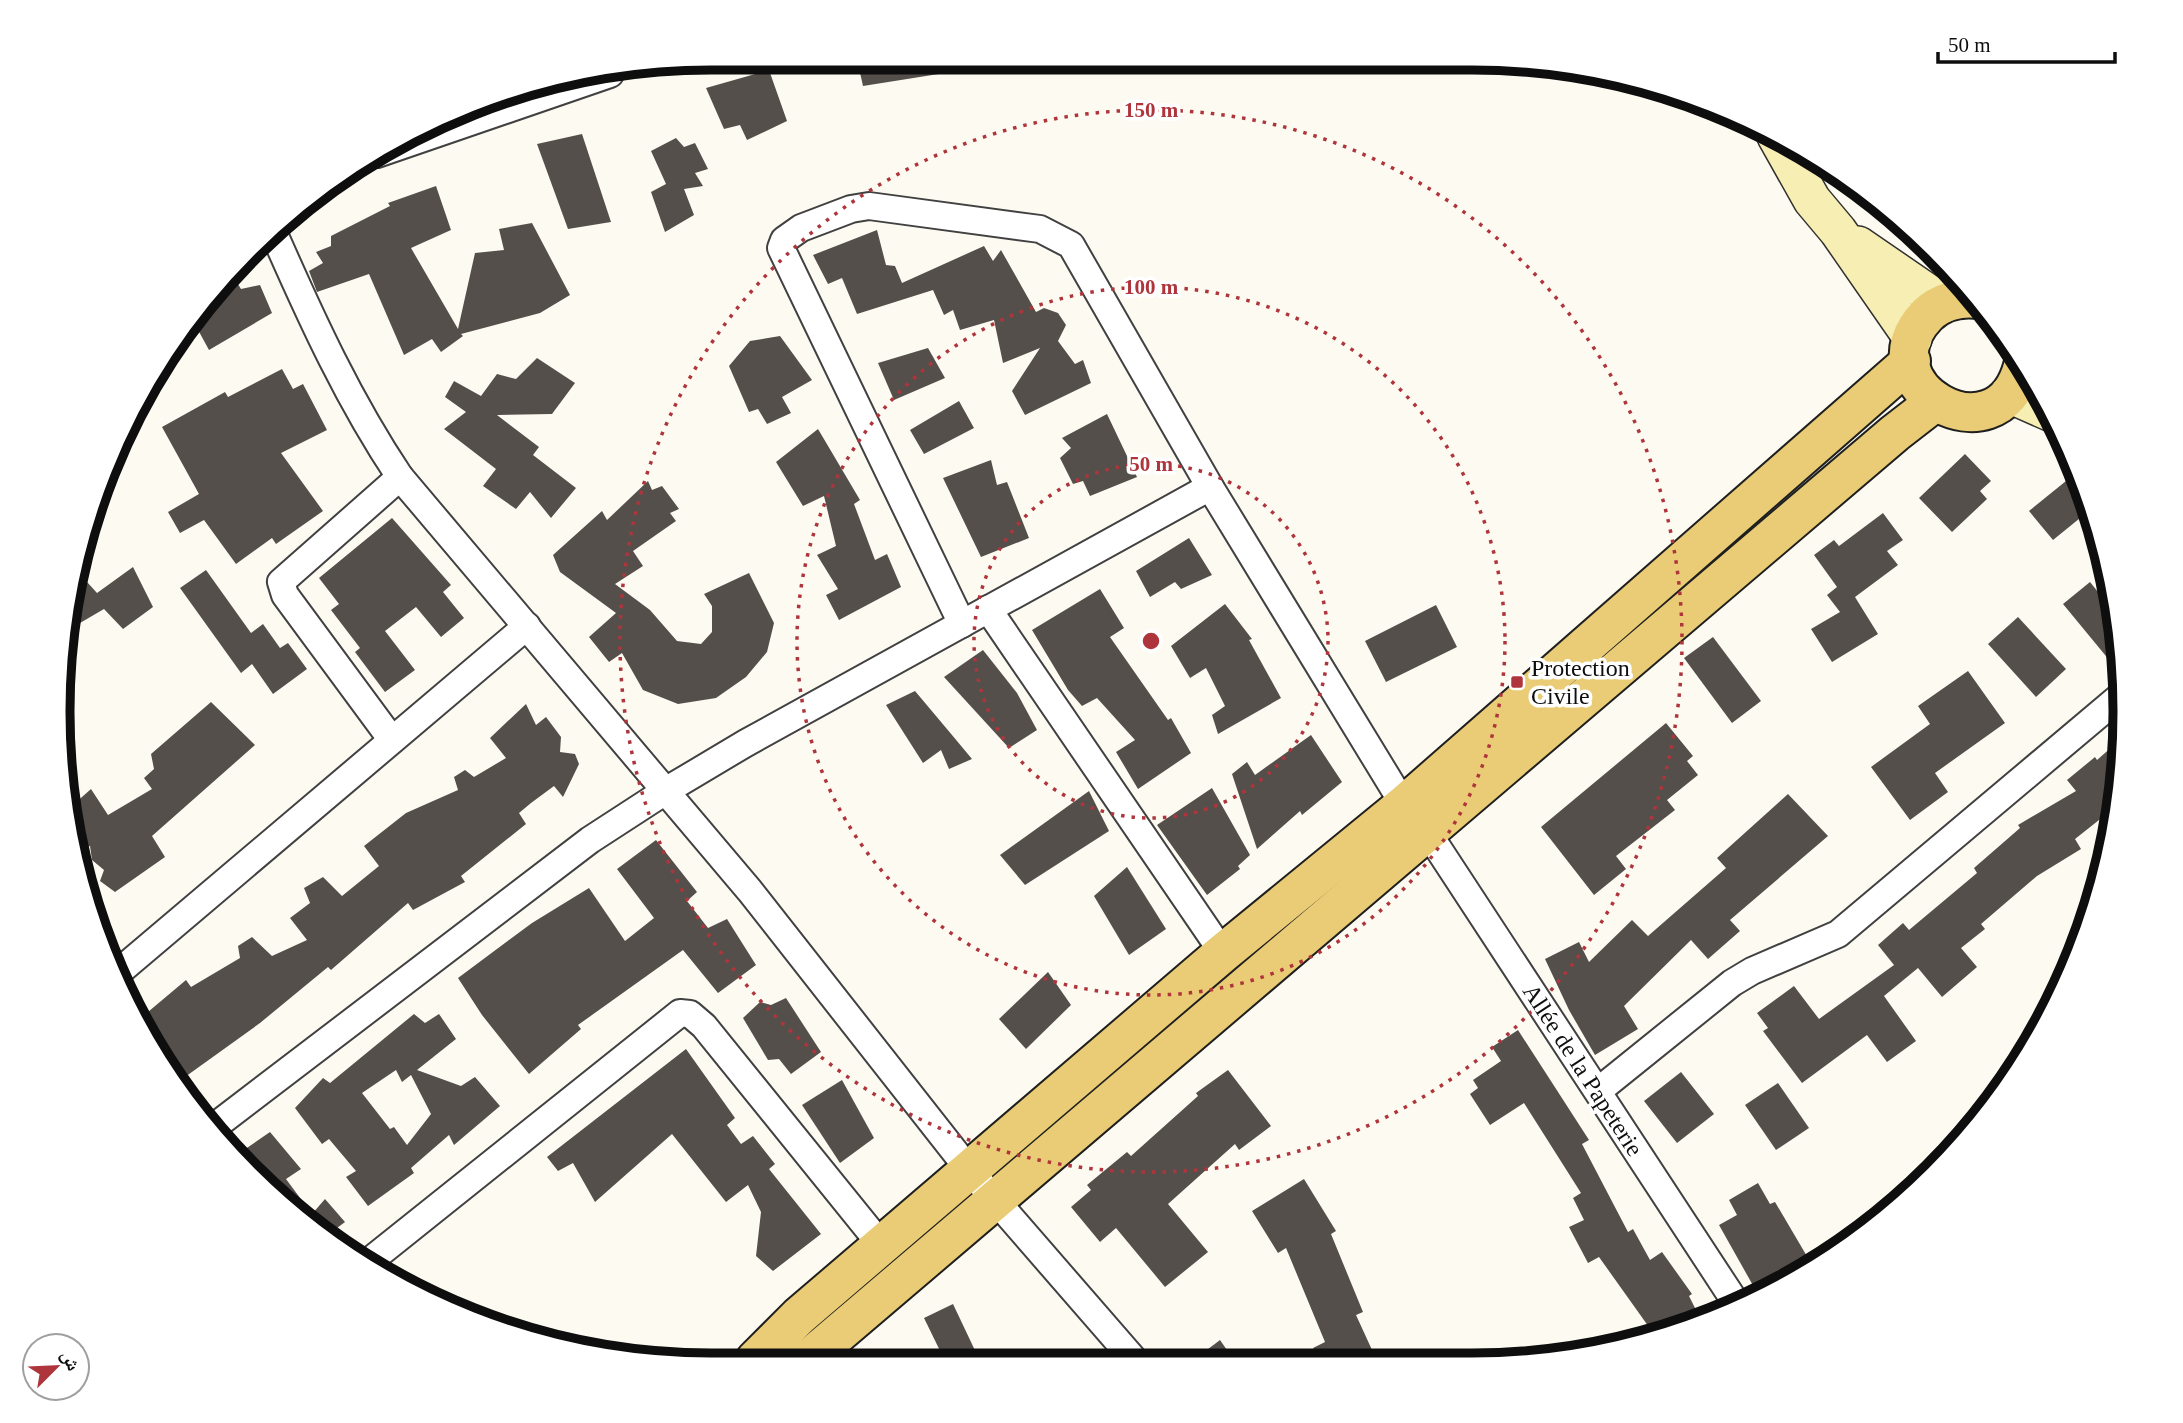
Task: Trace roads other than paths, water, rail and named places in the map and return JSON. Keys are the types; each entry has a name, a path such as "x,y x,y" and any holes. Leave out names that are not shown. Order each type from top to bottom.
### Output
{"main road":[{"path":"1792,156 1812,200 1838,231 1912,350 1916,382 1935,402 1954,411 1972,412 1996,405 2018,376"},
{"path":"1838,231 1960,302"},
{"path":"762,1353 799,1316 1223,953 1404,805 1912,350 1925,318 1960,302"},
{"path":"815,1353 890,1286 996,1200 1884,442 1935,402"}],"street":[{"path":"426,137 587,82"},
{"path":"962,624 781,248 783,240 801,228 851,209 869,206 1040,229 1059,236 1071,245 1210,487 1404,805"},
{"path":"277,240 326,351 400,477 667,790 832,992 971,1171 1128,1353"},
{"path":"392,740 285,595 281,582 400,477"},
{"path":"220,1123 590,840 667,790 746,743 1210,487"},
{"path":"988,609 1223,953"},
{"path":"124,968 527,626"},
{"path":"1598,1091 1732,983 1752,971 1838,934 2113,703"},
{"name":"Allée de la Papeterie","path":"1428,833 1732,1297"},
{"path":"375,1257 680,1013 690,1014 704,1026 882,1246"}],"place":[{"name":"Protection Civile","path":"1517,682"}]}
